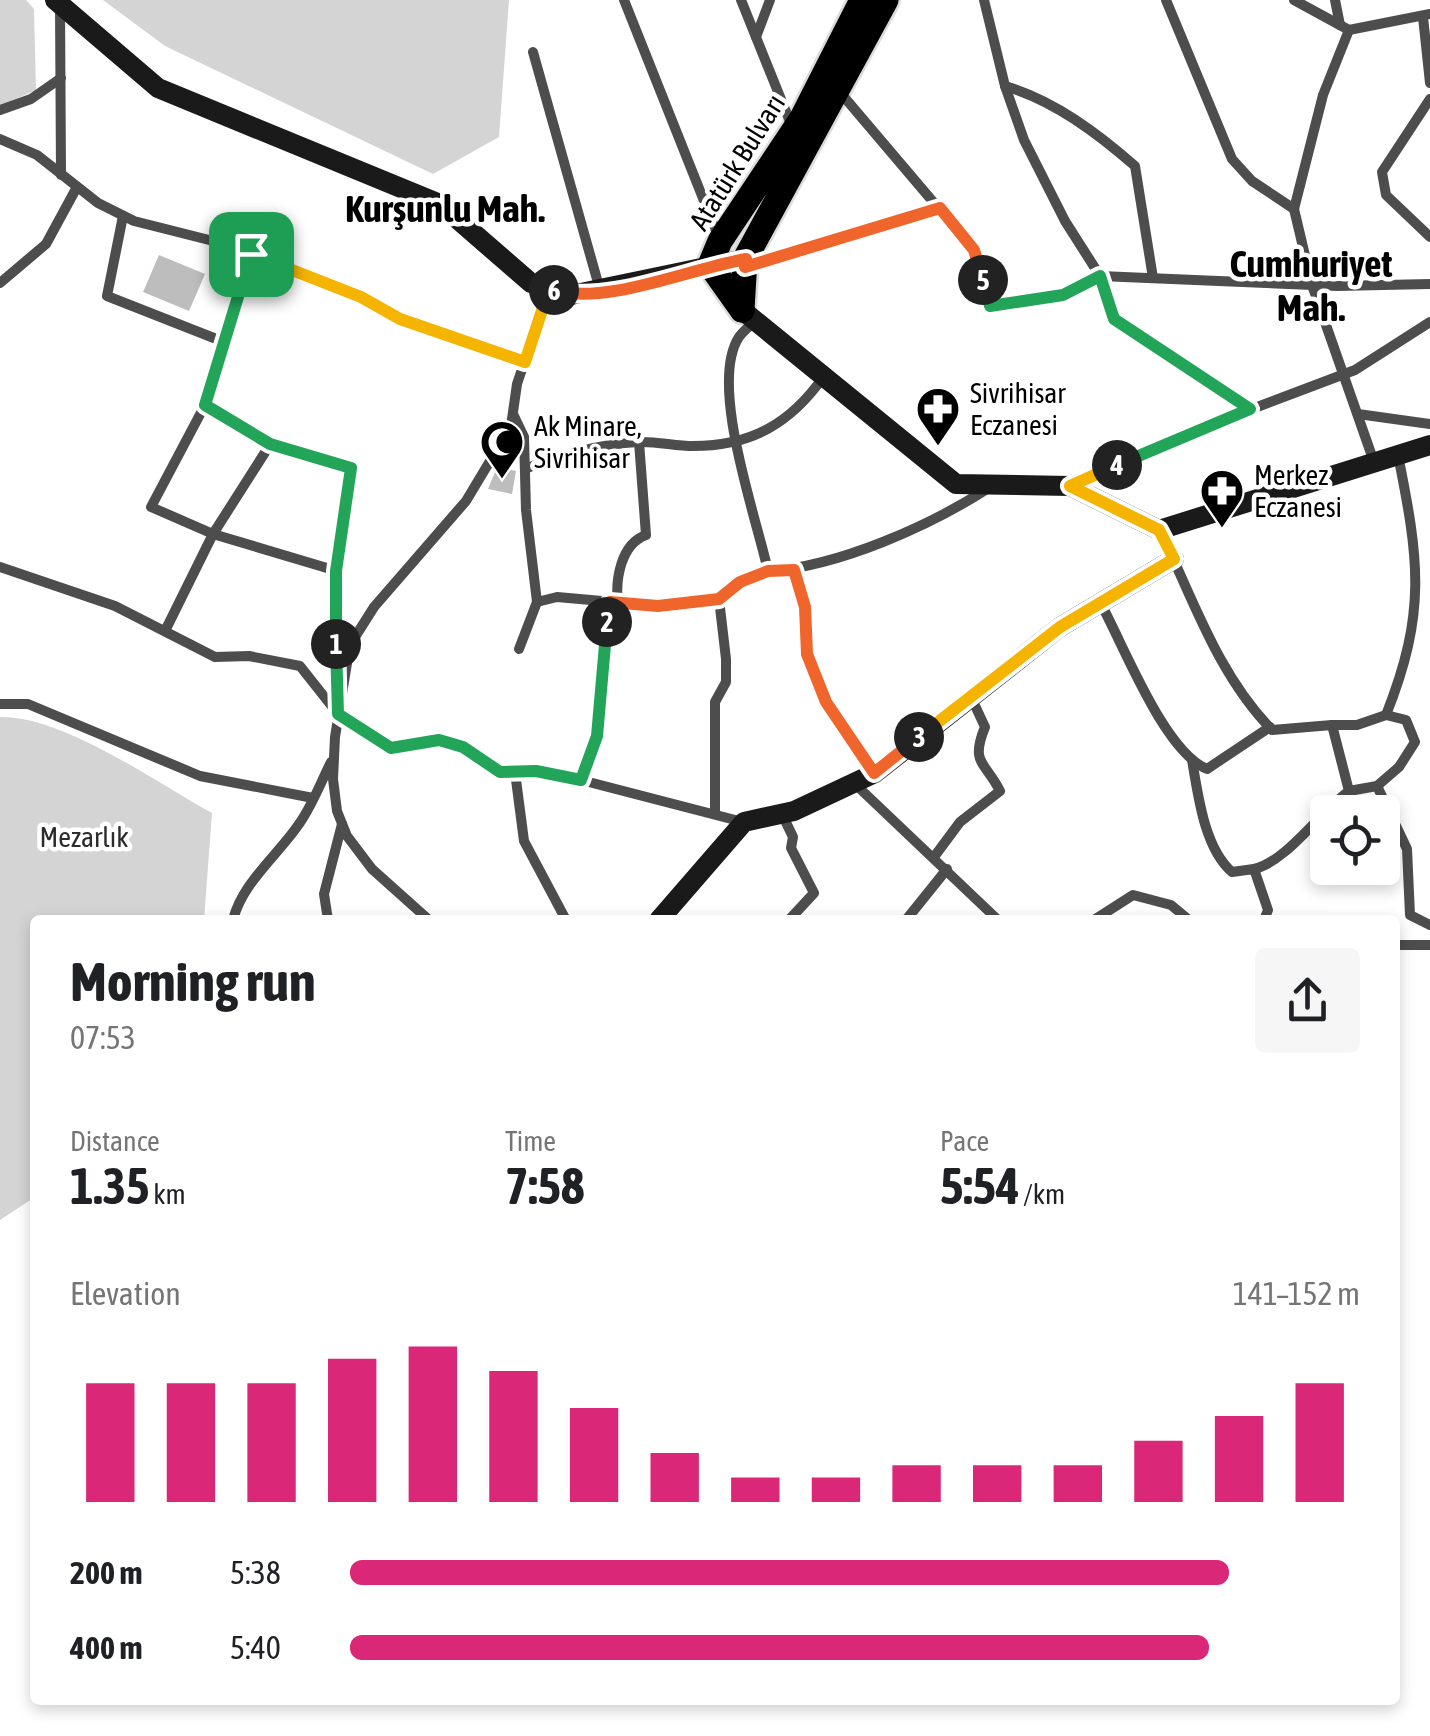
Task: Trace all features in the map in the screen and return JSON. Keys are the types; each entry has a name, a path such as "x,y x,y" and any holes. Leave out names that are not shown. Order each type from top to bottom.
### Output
{"main road":[{"name":"Atatürk Bulvarı","path":"748,316 745,263 862,0"},
{"name":"Atatürk Bulvarı","path":"748,316 710,265 720,241 839,91 886,0"}],"street":[{"path":"624,0 720,241"},
{"path":"741,0 802,138"},
{"path":"756,37 770,0"},
{"path":"984,0 1005,86 1048,189 1100,276 1114,319 1250,409"},
{"path":"1166,0 1232,159 1252,181 1294,209"},
{"path":"1294,0 1344,28 1426,15 1430,83"},
{"path":"1335,0 1344,28 1294,209 1312,285 1374,462"},
{"path":"58,2 158,88 440,204 532,283 570,295 710,265 745,263 940,208"},
{"path":"58,2 61,175"},
{"path":"533,52 600,291"},
{"path":"0,110 31,98 60,78"},
{"path":"1005,86 1030,94 1066,114 1136,166 1153,278"},
{"path":"839,91 974,250 990,306 1063,295 1100,276 1312,285 1430,284"},
{"path":"1430,99 1382,172 1386,195 1430,237"},
{"path":"0,139 37,155 123,216 251,254 361,297 400,319 525,362"},
{"path":"0,284 46,244 77,187"},
{"path":"123,216 106,296 224,342"},
{"path":"251,254 205,405 151,507 213,534 336,571"},
{"path":"423,915 372,869 342,823 332,779 350,645 374,608 466,501 511,426 525,362 549,289"},
{"path":"768,571 742,484 732,410 731,363 748,316 956,484 1070,486 1250,409 1344,374 1430,322"},
{"path":"525,469 548,459 639,442 694,446 738,443 802,408 824,376"},
{"path":"205,405 270,444 351,468 336,571 338,714"},
{"path":"513,413 524,437 537,602 519,649"},
{"path":"1358,414 1430,424"},
{"path":"581,780 597,736 624,552 633,540 646,535 639,442"},
{"path":"165,631 213,534 270,444"},
{"path":"1159,530 1430,445"},
{"path":"1386,715 1413,637 1416,544 1398,454"},
{"path":"537,602 557,597 658,606 719,599 740,582 768,571 794,570 905,532 957,509 996,484"},
{"path":"1070,486 1159,530 1236,687 1270,727"},
{"path":"1416,544 1430,548"},
{"path":"0,567 115,606 216,657 249,656 300,666 338,714 391,748 439,740 463,747 500,772 581,780 744,822 782,814 874,773 1060,627 1174,559"},
{"path":"794,570 805,607 807,654 826,702 874,773"},
{"path":"714,813 714,702 726,682 719,599"},
{"path":"1101,603 1171,736 1192,760 1208,769 1270,727 1358,725 1386,715 1406,720 1415,742 1399,767 1376,786 1349,791 1325,809 1272,865 1232,872 1222,863 1202,812 1192,760"},
{"path":"934,857 960,822 1000,791 979,762 978,744 985,727 971,696"},
{"path":"0,704 28,704 200,776 313,798"},
{"path":"1332,725 1349,791"},
{"path":"234,915 236,907 301,822 334,756"},
{"path":"515,772 524,841 563,915"},
{"path":"855,784 993,915"},
{"path":"1376,786 1407,849 1410,915 1430,925"},
{"path":"782,814 793,836 791,848 814,893 793,915"},
{"path":"662,915 744,822"},
{"path":"327,915 324,894 342,823"},
{"path":"1254,869 1268,910 1266,915"},
{"path":"910,915 947,870"},
{"path":"1102,915 1133,895 1170,905 1183,915"},
{"path":"1400,945 1430,945"}],"green space":[{"path":"0,0 26,0 34,9 36,90 0,106"},
{"path":"103,0 509,0 499,137 433,174 165,46"},
{"name":"Mezarlık","path":"0,717 52,727 80,739 212,813 204,915 30,915 30,1200 0,1220"}],"building":[{"path":"159,255 205,274 189,311 143,292"},
{"name":"Ak Minare, Sivrihisar","path":"497,467 516,471 512,494 488,489"}],"place":[{"name":"Sivrihisar Eczanesi","path":"938,447"},
{"name":"Ak Minare, Sivrihisar","path":"502,480"},
{"name":"Merkez Eczanesi","path":"1222,529"}],"district":[{"name":"Kurşunlu Mah.","path":"445,208"},
{"name":"Cumhuriyet Mah.","path":"1311,285"}],"route":[{"path":"940,208 974,250 990,306 1063,295 1100,276 1114,319 1145,344 1250,409 1070,486 1159,530 1174,559 1060,627 874,773 826,702 807,654 805,607 794,570 768,571 740,582 719,599 658,606 610,602 597,736 581,780 536,771 500,772 463,747 439,740 391,748 338,714 336,571 351,468 270,444 205,405 251,254 361,297 400,319 525,362 549,289 570,295 633,286 746,259 745,267 940,208"}]}
